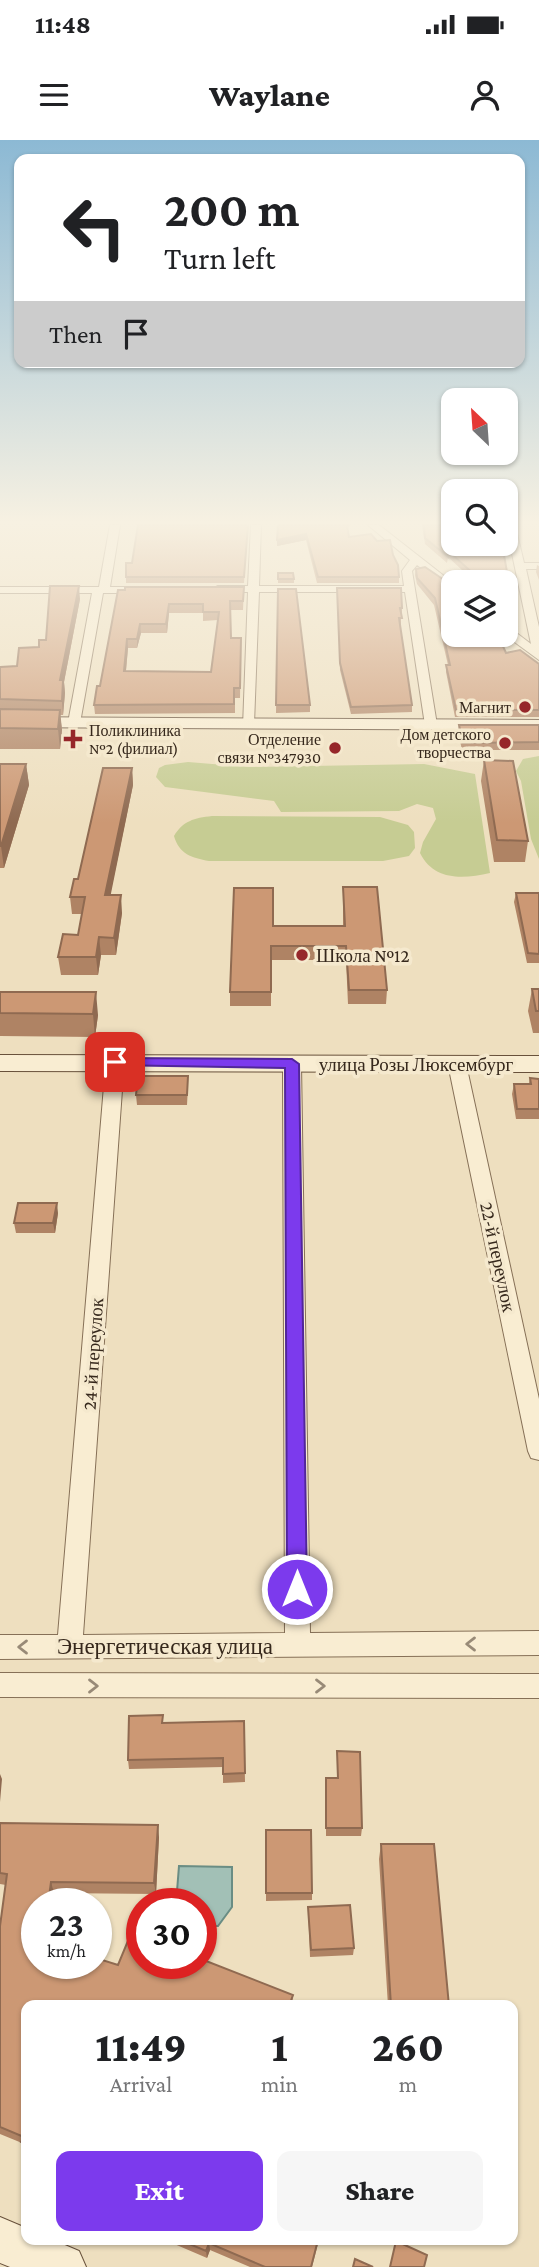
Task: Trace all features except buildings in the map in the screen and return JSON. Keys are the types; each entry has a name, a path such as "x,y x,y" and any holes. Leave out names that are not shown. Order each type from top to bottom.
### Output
{"main road":[{"path":"0,722 539,725"},
{"name":"улица Розы Люксембург","path":"0,1063 539,1064"},
{"path":"0,2240 63,2267"}],"street":[{"path":"74,723 94,624"},
{"path":"248,724 253,624"},
{"path":"415,624 431,725"},
{"path":"532,624 539,654"},
{"path":"518,639 539,654"},
{"name":"24-й переулок","path":"70,1647 115,1062"},
{"path":"292,1064 298,1644"},
{"name":"22-й переулок","path":"457,1064 539,1451"},
{"name":"Энергетическая улица","path":"0,1647 539,1643"},
{"path":"0,1685 539,1686"}],"green space":[{"path":"539,756 539,859 531,839 521,781 516,771 523,759"},
{"path":"188,762 249,767 424,764 475,774 490,873 450,876 433,869 426,862 420,853 436,819 433,808 417,804 399,811 281,812 274,801 165,787 156,777 159,768 165,765"},
{"path":"212,816 380,817 408,825 414,832 415,848 409,856 383,861 209,861 192,857 179,847 174,836 190,821"}],"water":[{"path":"179,1866 232,1867 232,1907 218,1926 217,1888 177,1888"}],"place":[{"name":"Магнит","path":"525,707"},
{"name":"Поликлиника №2 (филиал)","path":"73,739"},
{"name":"Дом детского творчества","path":"505,743"},
{"name":"Отделение связи №347930","path":"335,748"},
{"name":"Школа №12","path":"302,955"}],"route":[{"path":"115,1062 292,1064 297,1589"}]}
